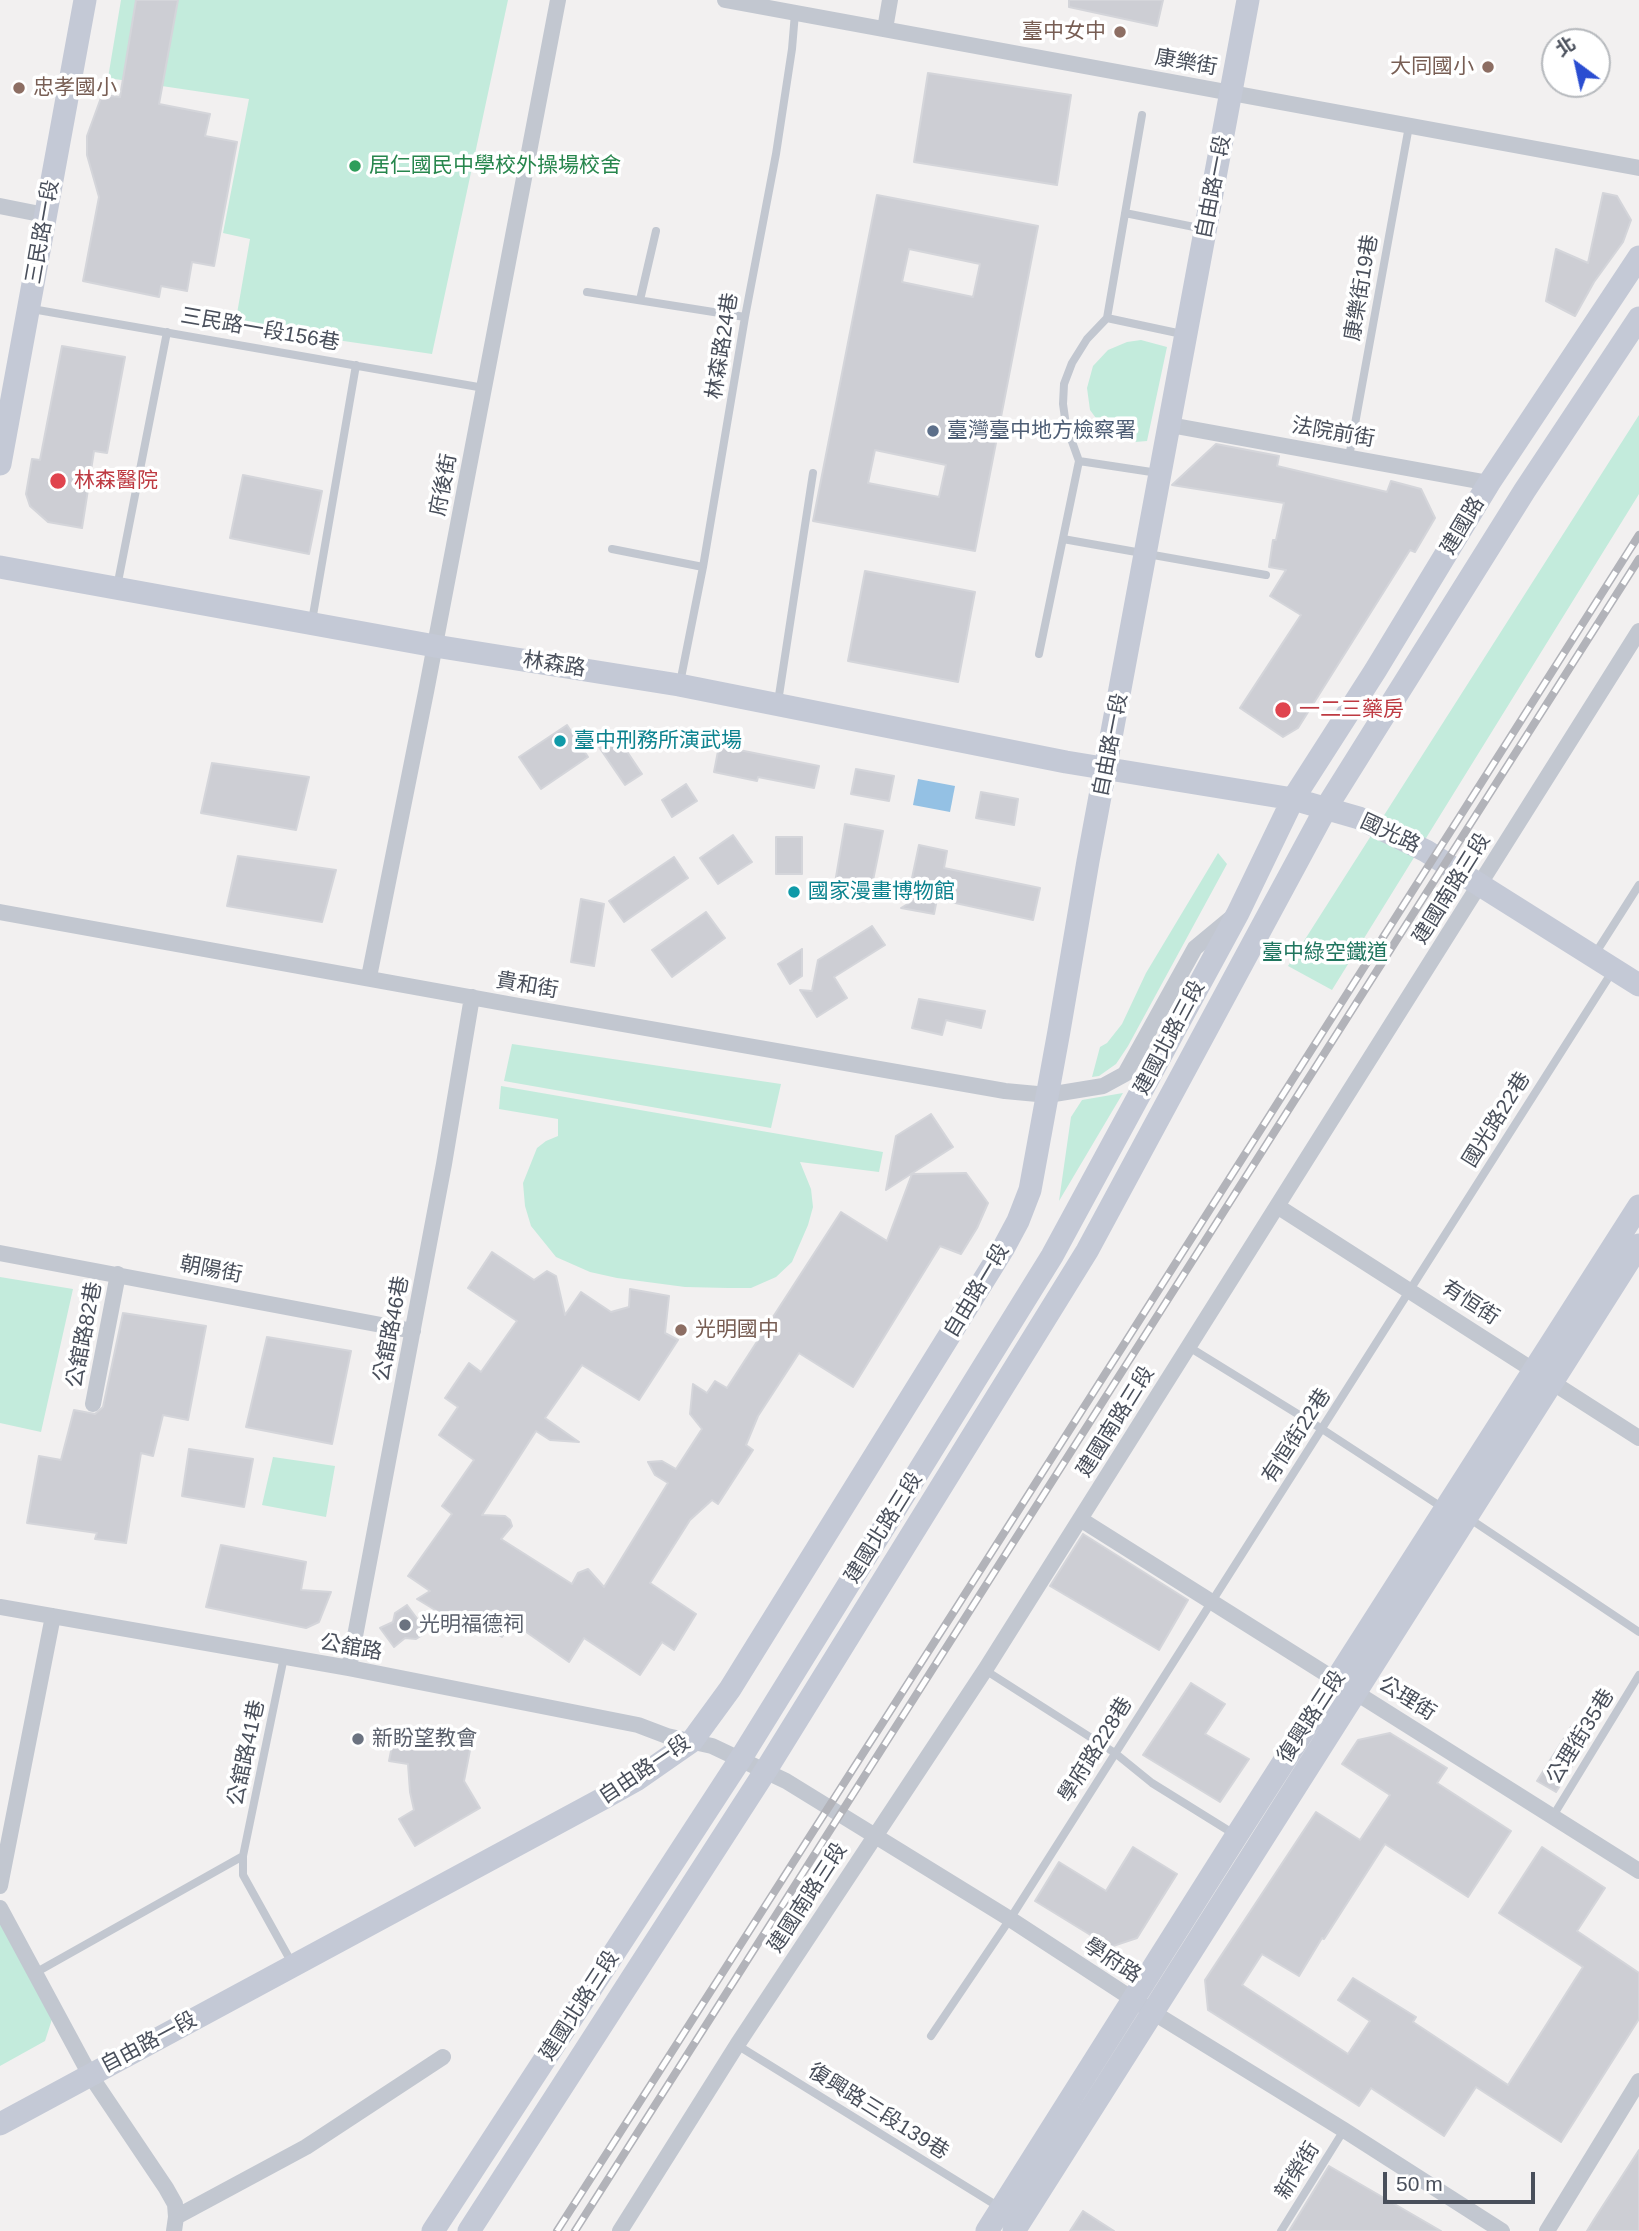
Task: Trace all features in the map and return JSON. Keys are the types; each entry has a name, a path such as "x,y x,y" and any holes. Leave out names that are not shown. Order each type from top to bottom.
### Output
{"street":[{"name":"三民路一段","path":"0,464 85,0"},
{"name":"府後街","path":"369,977 558,0"},
{"name":"康樂街","path":"725,0 1639,168"},
{"path":"885,29 890,0"},
{"name":"自由路一段","path":"0,2124 615,1793 692,1741 730,1689 1003,1249 1030,1190 1088,861 1248,0"},
{"path":"0,206 45,215"},
{"name":"建國路","path":"1293,799 1375,671 1489,483 1639,257"},
{"name":"建國路","path":"1325,808 1525,490 1639,318"},
{"name":"法院前街","path":"1170,425 1489,483"},
{"name":"林森路","path":"0,567 435,646 679,685 1107,768"},
{"name":"建國南路三段","path":"620,2231 737,2045 985,1670 1639,631"},
{"name":"國光路","path":"1107,768 1293,799 1359,818 1426,851 1639,985"},
{"name":"建國北路三段","path":"433,2231 741,1758 1052,1256 1238,913 1293,799"},
{"name":"建國北路三段","path":"469,2231 766,1770 1087,1251 1325,808"},
{"name":"貴和街","path":"0,912 1005,1091 1048,1095 1103,1086 1125,1074 1195,948 1238,913"},
{"name":"公舘路46巷","path":"349,1668 413,1331 472,997"},
{"name":"有恒街","path":"1278,1206 1639,1438"},
{"name":"復興路三段","path":"1014,2231 1467,1518 1639,1206"},
{"name":"復興路三段","path":"987,2231 1446,1509 1639,1245"},
{"name":"朝陽街","path":"0,1253 413,1331"},
{"name":"公舘路82巷","path":"93,1404 118,1274"},
{"name":"公理街","path":"1080,1519 1639,1871"},
{"name":"公舘路","path":"0,1607 349,1668 638,1725 667,1736 692,1741"},
{"path":"0,1886 53,1616"},
{"name":"學府路","path":"692,1741 712,1746 766,1770 1010,1919 1133,2000 1502,2231"},
{"path":"0,1908 90,2075 175,2204 175,2224"},
{"path":"175,2224 306,2147 443,2057"},
{"path":"1547,2231 1639,2081"}],"lane":[{"name":"林森路24巷","path":"679,685 776,154 795,12"},
{"path":"1039,654 1079,461 1066,425 1064,384 1072,363 1087,339 1107,318 1142,115"},
{"name":"康樂街19巷","path":"1349,457 1410,125"},
{"path":"1125,213 1206,229"},
{"path":"640,300 656,231"},
{"path":"587,292 745,317"},
{"name":"三民路一段156巷","path":"29,308 484,388"},
{"path":"1107,318 1186,335"},
{"path":"117,587 167,332"},
{"path":"311,624 356,365"},
{"path":"1079,461 1161,474"},
{"path":"778,704 813,473"},
{"path":"1063,539 1266,575"},
{"path":"612,549 702,567"},
{"path":"1593,957 1639,884"},
{"name":"國光路22巷","path":"1411,1290 1614,970"},
{"name":"有恒街22巷","path":"1211,1600 1411,1290"},
{"path":"1189,1347 1446,1509"},
{"path":"1467,1518 1639,1632"},
{"name":"學府路228巷","path":"931,2036 1010,1919 1211,1600"},
{"name":"公舘路41巷","path":"243,1856 284,1657"},
{"path":"985,1670 1115,1753 1152,1783 1237,1835"},
{"name":"公理街35巷","path":"1553,1816 1639,1675"},
{"path":"35,1973 243,1856 243,1875 293,1966"},
{"name":"復興路三段139巷","path":"737,2045 1002,2208"},
{"name":"新榮街","path":"1281,2231 1344,2130"}],"green space":[{"name":"居仁國民中學校外操場校舍","path":"121,0 508,0 432,354 235,325 250,239 223,233 249,99 108,78"},
{"path":"1141,340 1167,347 1147,441 1135,442 1114,436 1104,429 1090,410 1087,388 1093,366 1108,350 1127,342"},
{"name":"臺中綠空鐵道","path":"1639,415 1639,494 1332,990 1288,966"},
{"path":"1218,853 1227,864 1128,1046 1116,1064 1099,1076 1092,1077 1100,1047 1107,1043 1122,1024 1146,973"},
{"path":"512,1044 781,1084 771,1128 504,1081"},
{"path":"501,1086 883,1152 879,1172 800,1162 811,1189 813,1207 808,1225 792,1262 776,1277 751,1288 685,1287 590,1272 556,1257 531,1226 525,1206 523,1183 537,1148 558,1136 558,1119 499,1109"},
{"path":"1123,1093 1059,1201 1071,1117 1082,1100"},
{"path":"0,1277 73,1289 41,1432 0,1423"},
{"path":"273,1457 335,1466 326,1517 262,1505"},
{"path":"0,1914 54,2013 45,2041 0,2066"}],"water":[{"path":"918,779 955,786 950,812 913,805"}],"building":[{"path":"136,0 178,0 159,104 210,114 205,136 237,142 214,266 192,262 187,291 161,286 159,297 83,281 99,197 87,155 87,136 102,95 120,97"},
{"path":"1069,0 1163,0 1157,26 1069,7"},
{"path":"928,73 1071,95 1057,185 914,162"},
{"path":"1603,193 1617,196 1631,220 1623,242 1594,282 1575,316 1546,301 1556,249 1588,263"},
{"path":"877,195 1038,226 975,551 813,521","holes":["909,249 980,264 973,297 902,282","875,450 946,465 939,497 868,483"]},
{"path":"62,346 125,357 107,453 94,451 82,528 48,522 30,506 26,494 32,459 40,460"},
{"path":"1216,444 1279,456 1277,466 1387,492 1391,481 1421,489 1435,518 1415,552 1410,550 1298,728 1283,737 1240,708 1301,615 1270,596 1286,570 1269,567 1273,540 1276,540 1284,503 1172,485"},
{"path":"243,475 322,491 309,554 230,538"},
{"path":"865,571 975,592 958,682 848,661"},
{"name":"臺中刑務所演武場","path":"567,725 588,757 541,789 519,757"},
{"path":"614,732 642,774 625,785 597,744"},
{"path":"719,746 819,766 814,788 714,772"},
{"path":"212,763 309,777 296,830 201,813"},
{"path":"856,769 894,776 889,801 851,794"},
{"path":"686,784 697,801 672,817 662,800"},
{"path":"981,792 1018,799 1014,825 976,818"},
{"path":"845,824 883,831 871,890 835,883"},
{"path":"733,835 752,862 718,884 700,858"},
{"path":"776,837 802,837 802,874 776,874"},
{"path":"919,845 947,851 944,868 1040,888 1033,920 937,899 934,914 901,908 916,899 908,897"},
{"path":"238,856 336,870 322,922 227,906"},
{"path":"674,857 688,878 624,922 609,901"},
{"path":"581,899 604,904 594,966 571,962"},
{"path":"706,912 725,938 672,977 652,950"},
{"path":"872,926 885,945 834,977 847,998 817,1017 800,990 812,991 818,960"},
{"path":"802,949 802,976 790,984 778,964"},
{"path":"919,999 985,1011 981,1028 946,1020 942,1035 912,1028"},
{"path":"931,1114 953,1147 886,1190 896,1136"},
{"path":"966,1173 988,1203 961,1254 940,1246 853,1387 799,1353 758,1416 746,1445 753,1450 718,1504 712,1500 690,1520 650,1583 696,1614 674,1650 662,1642 640,1675 584,1638 569,1662 512,1622 502,1637 474,1620 468,1630 417,1599 430,1591 408,1576 452,1514 442,1506 474,1460 439,1435 458,1407 445,1398 469,1363 481,1372 517,1321 468,1288 492,1252 534,1280 547,1271 556,1276 565,1315 581,1292 611,1312 629,1307 630,1289 669,1296 665,1333 678,1340 639,1400 582,1365 545,1418 579,1442 550,1440 536,1431 482,1515 505,1516 512,1526 501,1539 572,1584 578,1573 588,1569 604,1587 668,1483 655,1475 648,1462 662,1461 676,1469 702,1429 690,1414 693,1384 707,1393 715,1381 727,1388 841,1212 887,1241 912,1174"},
{"path":"123,1313 206,1326 188,1420 163,1415 153,1456 141,1453 126,1543 95,1539 97,1533 27,1523 39,1456 61,1460 74,1410 95,1414 103,1407"},
{"path":"267,1337 351,1351 332,1444 246,1427"},
{"path":"189,1449 253,1459 244,1507 182,1496"},
{"path":"1083,1534 1188,1600 1159,1650 1050,1586"},
{"path":"221,1545 306,1562 301,1590 331,1592 319,1622 306,1628 206,1607"},
{"name":"光明福德祠","path":"407,1605 427,1632 416,1639 405,1638 394,1647 380,1628 393,1622 395,1613"},
{"path":"1191,1683 1225,1704 1205,1734 1249,1759 1220,1802 1143,1755"},
{"path":"1571,1727 1589,1739 1556,1792 1537,1781"},
{"path":"395,1731 471,1745 464,1781 480,1808 415,1846 399,1819 414,1810 408,1764 389,1761"},
{"path":"1390,1733 1447,1768 1437,1783 1511,1831 1468,1897 1385,1844 1299,1976 1262,1954 1242,1985 1348,2054 1370,2021 1338,2000 1353,1978 1416,2017 1413,2022 1508,2085 1583,1967 1499,1913 1542,1847 1605,1888 1577,1931 1639,1973 1639,2019 1561,2142 1476,2087 1444,2136 1371,2088 1359,2106 1208,2010 1205,1980 1316,1812 1360,1840 1390,1795 1342,1764 1358,1740"},
{"path":"1133,1847 1177,1874 1137,1938 1110,1947 1035,1901 1059,1862 1106,1891"},
{"path":"1639,2150 1639,2231 1587,2231 1595,2218"},
{"path":"1329,2166 1441,2231 1289,2231"},
{"path":"1083,2211 1114,2231 1070,2231"}],"railway":[{"path":"557,2231 1639,535"},
{"path":"575,2231 1639,559"}],"place":[{"name":"臺中女中","path":"1120,32"},
{"name":"大同國小","path":"1488,67"},
{"name":"忠孝國小","path":"19,88"},
{"name":"居仁國民中學校外操場校舍","path":"355,166"},
{"name":"臺灣臺中地方檢察署","path":"933,431"},
{"name":"林森醫院","path":"58,481"},
{"name":"一二三藥房","path":"1283,710"},
{"name":"臺中刑務所演武場","path":"560,741"},
{"name":"國家漫畫博物館","path":"794,892"},
{"name":"光明國中","path":"681,1330"},
{"name":"光明福德祠","path":"405,1625"},
{"name":"新盼望教會","path":"358,1739"}]}
